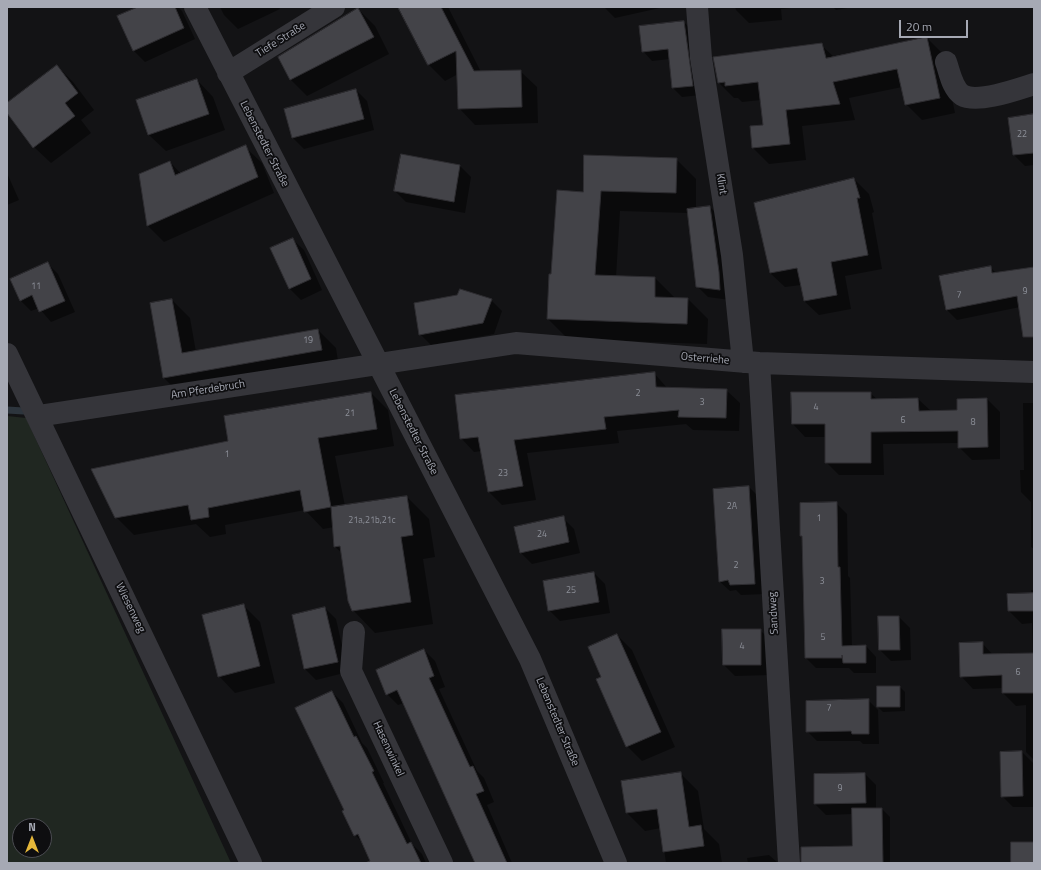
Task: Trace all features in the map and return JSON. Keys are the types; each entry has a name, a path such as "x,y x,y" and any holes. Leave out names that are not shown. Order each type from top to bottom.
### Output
{"street":[{"name":"Lebenstedter Straße","path":"195,7 530,659 616,863"},
{"name":"Tiefe Straße","path":"228,73 334,7"},
{"name":"Klint","path":"697,7 700,58 751,363"},
{"path":"946,62 954,86 962,95 973,97 987,96 1034,84"},
{"name":"Osterriehe","path":"378,364 516,343 751,363 1034,372"},
{"name":"Wiesenweg","path":"7,354 251,863"},
{"name":"Sandweg","path":"751,363 789,863"},
{"name":"Am Pferdebruch","path":"38,416 378,364"},
{"name":"Hasenwinkel","path":"354,632 351,671 442,863"}],"shaded area":[{"path":"7,416 26,418 231,863 7,863"}],"building":[{"path":"138,7 175,7 184,28 133,51 117,16"},
{"path":"398,7 441,7 474,71 521,70 522,107 458,109 456,51 428,65"},
{"path":"358,8 374,37 290,80 278,57"},
{"path":"684,21 693,86 672,88 668,49 642,52 639,26"},
{"path":"927,37 940,98 905,105 897,69 833,82 840,104 786,110 790,144 752,148 750,126 763,125 758,82 725,86 725,82 718,83 713,57 822,43 826,58"},
{"path":"57,65 78,93 65,103 75,116 33,148 7,113 7,103"},
{"path":"197,79 209,114 148,135 136,100"},
{"path":"356,89 364,119 292,138 284,109"},
{"path":"1034,114 1034,153 1013,155 1008,118"},
{"path":"246,145 258,177 147,226 139,174 170,161 175,175"},
{"path":"401,154 460,165 454,202 394,191"},
{"path":"584,155 677,158 676,193 601,191 595,275 655,277 655,297 688,298 687,324 547,319 549,274 551,274 557,190 583,192"},
{"path":"854,178 860,198 857,198 868,255 831,262 837,295 804,301 797,268 770,273 754,203"},
{"path":"710,206 720,290 696,287 687,209"},
{"path":"293,238 311,279 289,289 270,248"},
{"path":"48,262 65,301 39,312 32,295 20,301 10,279"},
{"path":"991,266 992,273 1034,267 1034,337 1023,337 1017,296 946,310 939,276"},
{"path":"460,289 492,299 483,323 419,335 414,303 457,295"},
{"path":"172,299 182,353 318,329 322,350 163,378 150,303"},
{"path":"655,372 656,387 727,389 726,418 678,417 679,410 604,417 606,429 514,440 523,486 488,492 478,437 460,439 455,395"},
{"path":"371,392 377,429 318,438 331,507 304,512 300,490 208,508 209,517 191,520 188,505 115,518 91,469 228,441 224,416"},
{"path":"791,392 871,392 871,399 918,398 919,411 957,410 957,399 987,398 988,447 958,448 958,431 871,432 871,463 825,463 825,424 792,424"},
{"path":"749,486 755,584 730,585 728,580 719,582 713,489"},
{"path":"407,496 413,535 401,537 411,602 352,611 348,601 340,546 334,547 331,507"},
{"path":"837,502 838,567 840,567 842,646 866,645 866,663 843,663 842,655 842,658 805,658 800,503"},
{"path":"564,516 569,542 520,553 514,527"},
{"path":"594,572 599,602 548,611 543,581"},
{"path":"1034,593 1034,611 1008,611 1007,594"},
{"path":"244,604 260,666 218,677 202,615"},
{"path":"325,607 338,662 304,669 292,615"},
{"path":"878,616 899,616 900,650 879,650"},
{"path":"722,629 761,629 761,665 723,665"},
{"path":"617,634 661,732 626,747 596,679 601,677 588,647"},
{"path":"983,642 983,654 1034,653 1034,693 1002,693 1002,675 960,677 959,643"},
{"path":"424,649 434,676 429,678 470,767 473,766 484,791 476,794 507,863 475,863 397,690 386,695 376,670"},
{"path":"877,686 900,686 900,707 877,707"},
{"path":"332,691 354,737 356,736 374,771 372,772 407,844 411,842 421,863 365,863 370,861 358,834 354,836 342,811 344,810 295,708"},
{"path":"869,699 869,734 852,734 851,731 806,732 806,701"},
{"path":"1022,751 1023,796 1001,797 1000,752"},
{"path":"681,772 689,827 701,825 704,846 663,852 657,809 626,813 621,781"},
{"path":"865,773 866,803 814,804 814,774"},
{"path":"852,808 882,808 883,863 801,863 801,847 852,846"},
{"path":"1011,842 1034,842 1034,863 1011,863"}],"waterway":[{"path":"7,410 24,411"}]}
